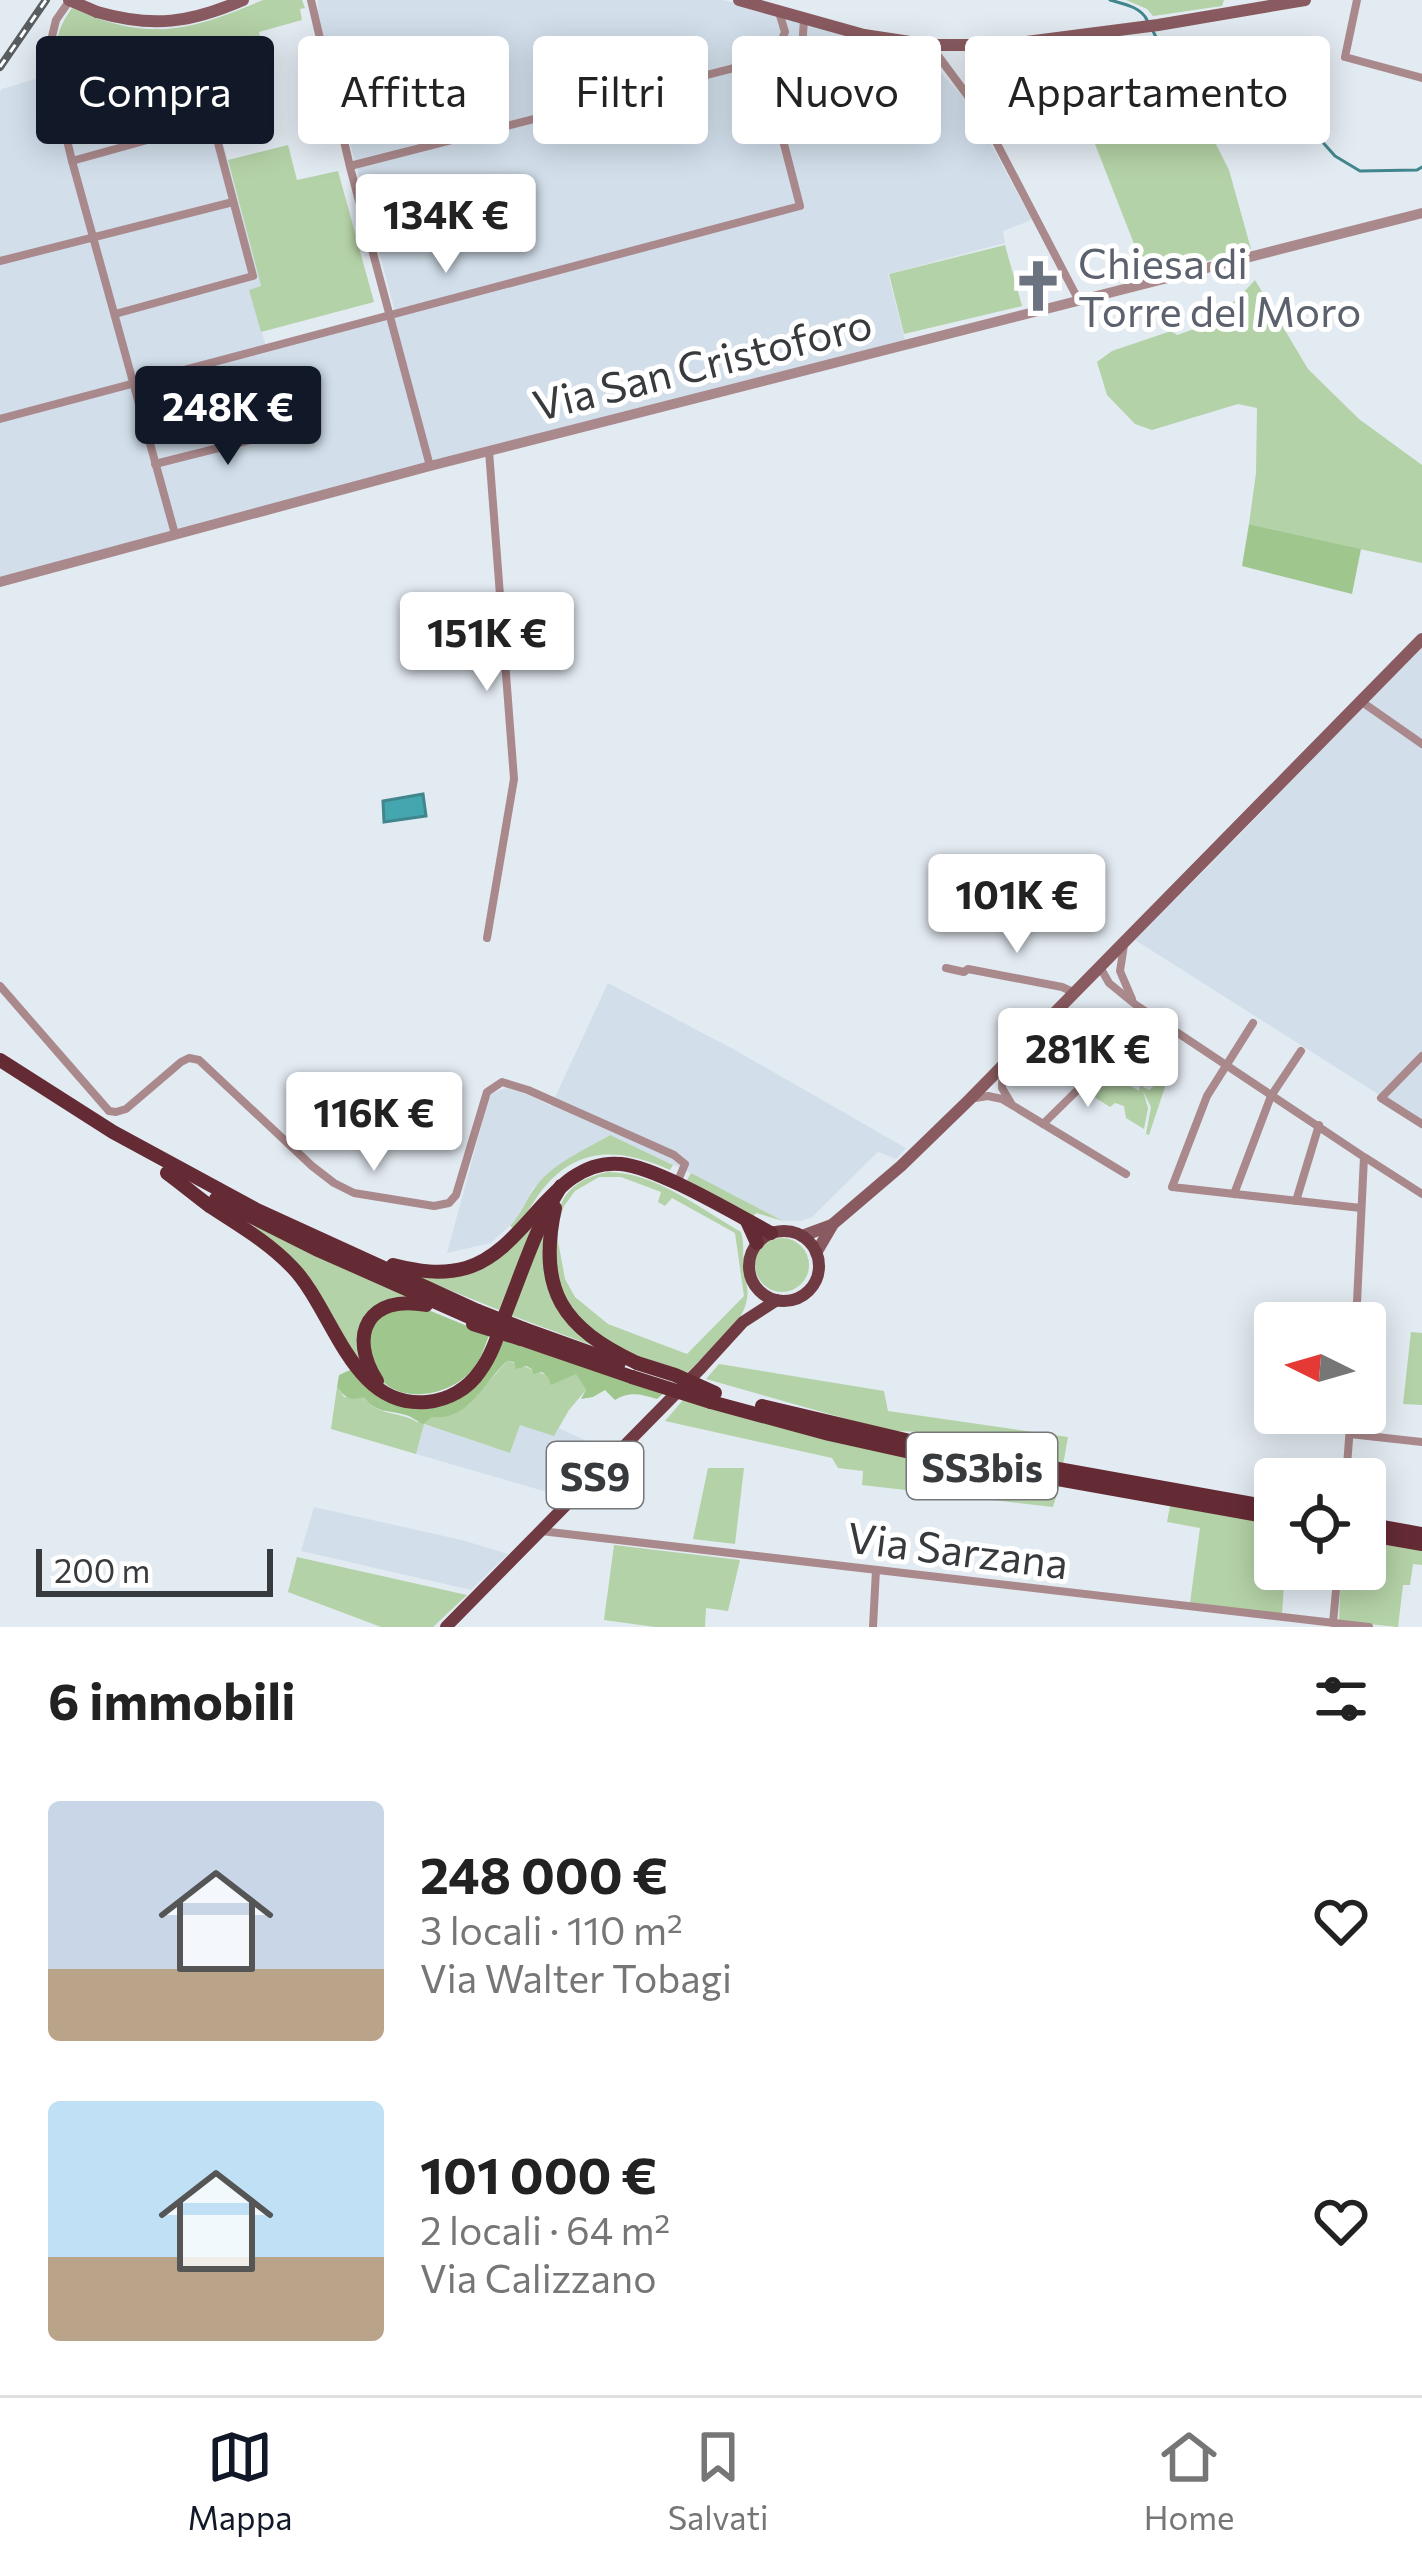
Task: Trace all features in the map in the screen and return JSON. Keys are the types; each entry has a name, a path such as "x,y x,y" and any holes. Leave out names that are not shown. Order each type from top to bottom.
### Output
{"highway":[{"path":"0,1060 152,1154 475,1318"},
{"path":"0,1071 167,1173 294,1239 475,1318"},
{"path":"320,1240 416,1271 465,1269 512,1241 578,1173 620,1163 644,1169 771,1233"},
{"path":"167,1173 248,1229 296,1270 360,1374 400,1399 419,1403 463,1390 480,1372 539,1227 562,1186"},
{"path":"562,1186 548,1246 554,1288 581,1330 635,1370"},
{"path":"747,1220 757,1244"},
{"path":"382,1390 368,1367 364,1333 383,1307 398,1302 475,1318 635,1370"},
{"name":"SS3bis","path":"635,1370 675,1375 713,1397 831,1424 1254,1510"},
{"path":"1386,1528 1422,1534"},
{"path":"1386,1538 1422,1544"}],"main road":[{"path":"69,0 121,19 163,22 207,15 243,0"},
{"path":"739,0 871,36"},
{"path":"941,45 1002,46 1305,0"},
{"path":"802,1236 833,1224 902,1166 1422,638"},
{"path":"816,1253 833,1224"},
{"path":"771,1233 802,1236 816,1253 818,1275 808,1291 777,1300 758,1288 749,1266 751,1254 771,1233"},
{"name":"SS9","path":"743,1322 758,1288"},
{"name":"SS9","path":"446,1627 743,1322 777,1300"}],"street":[{"path":"51,36 69,0"},
{"path":"310,0 430,466"},
{"path":"1357,0 1345,57 1422,78"},
{"path":"778,10 785,32"},
{"path":"783,36 804,18"},
{"path":"803,36 804,18"},
{"path":"860,36 864,35"},
{"path":"941,60 982,115 1080,302"},
{"path":"350,166 732,67"},
{"path":"68,144 176,536"},
{"path":"72,161 133,144"},
{"path":"114,314 253,276 218,144"},
{"path":"0,419 800,206 784,144"},
{"path":"0,261 233,202"},
{"name":"Via San Cristoforo","path":"0,582 430,466 1422,213"},
{"path":"155,464 290,430"},
{"path":"487,938 514,779 489,452"},
{"path":"1362,702 1422,744"},
{"path":"1121,975 1126,941"},
{"path":"1101,967 1121,975 1136,1005"},
{"path":"1101,967 1109,983"},
{"path":"946,968 1074,993"},
{"path":"1087,981 1109,983 1225,1066 1422,1194"},
{"path":"0,986 109,1111 126,1109 181,1062 199,1060 312,1166 354,1193 434,1206 449,1203 457,1195 487,1092 502,1082 674,1154 685,1164 676,1185"},
{"path":"1253,1023 1207,1096 1172,1187 1361,1208"},
{"path":"1043,1124 1102,1066 1054,1034"},
{"path":"1234,1194 1271,1096 1301,1051"},
{"path":"1422,1056 1381,1098 1422,1124"},
{"path":"1003,1097 1004,1066"},
{"path":"987,1082 1012,1105 1126,1174"},
{"path":"970,1099 1003,1097"},
{"path":"1296,1201 1319,1125"},
{"path":"1357,1302 1364,1157"},
{"path":"1348,1458 1350,1434 1422,1442"},
{"name":"Via Sarzana","path":"540,1530 1369,1627"},
{"path":"873,1627 876,1570"},
{"path":"1333,1623 1336,1590"}],"shaded area":[{"path":"318,0 723,0 862,36 732,36 732,144 941,144 941,73 965,99 965,144 991,144 1032,220 1003,231 1005,243 888,274 905,340 0,578 0,92 36,79 36,144 223,144 261,286 250,291 267,350 396,316 351,144 509,144 509,36 322,36"},
{"path":"1422,643 1422,1122 1135,940"},
{"path":"608,983 906,1148 896,1159 878,1152 812,1217 783,1221 609,1135 533,1188 517,1219 491,1243 447,1253 490,1094 506,1088 551,1106"},
{"path":"423,1424 510,1453 520,1424 554,1435 558,1428 585,1440 601,1458 561,1496 416,1454"},
{"path":"314,1507 508,1554 471,1590 301,1551"}],"green space":[{"path":"263,0 302,0 305,8 300,9 302,20 259,32 260,36 58,36 72,8 147,29 212,19"},
{"path":"1126,0 1224,0 1222,6 1153,16"},
{"path":"1095,144 1216,144 1229,170 1251,249 1147,277"},
{"path":"288,145 297,180 338,171 374,302 261,332 249,290 261,286 228,160"},
{"path":"1005,245 1022,306 904,334 889,274"},
{"path":"1255,280 1308,369 1359,419 1422,465 1422,563 1249,524 1257,408 1238,404 1152,430 1135,424 1107,395 1097,362 1112,351 1200,326"},
{"path":"1249,524 1361,549 1352,594 1242,566"},
{"path":"1154,1058 1171,1069 1149,1135 1151,1107 1143,1091 1148,1108 1144,1129 1126,1118 1124,1106 1115,1103 1110,1107 1091,1095 1114,1083 1149,1090 1160,1081 1158,1073 1152,1074 1148,1086 1140,1081"},
{"path":"610,1135 673,1165 670,1170 617,1155 585,1158 556,1175 516,1230 510,1226 544,1177"},
{"path":"608,1172 643,1178 741,1232 748,1291 744,1310 731,1330 687,1373 595,1335 561,1295 556,1273 555,1238 558,1211 570,1191","holes":["599,1177 621,1177 661,1192 658,1202 665,1206 672,1198 735,1233 744,1296 687,1354 608,1324 575,1297 565,1279 556,1230 564,1206 575,1191"]},
{"path":"691,1173 783,1221 756,1213 753,1217 687,1180"},
{"path":"549,1213 544,1254 549,1287 565,1317 594,1346 510,1315"},
{"path":"535,1219 499,1310 405,1272 452,1274"},
{"path":"256,1225 410,1296 382,1303 365,1317 359,1338 362,1367 318,1292"},
{"path":"782,1238 801,1246 809,1265 801,1284 782,1292 763,1284 755,1265 763,1246"},
{"path":"421,1307 489,1335 478,1361 462,1379 434,1392 404,1393 391,1388 372,1364 370,1331 384,1313"},
{"path":"1411,1332 1422,1333 1422,1405 1403,1404"},
{"path":"502,1340 664,1393 657,1399 636,1394 615,1400 605,1390 581,1399 586,1390 576,1374 551,1385 542,1372 533,1374 526,1366 516,1369 514,1362 507,1361 465,1407 423,1424 377,1408 364,1397 348,1398 337,1387 339,1375 350,1370 390,1401 440,1404"},
{"path":"507,1361 550,1376 576,1373 586,1390 554,1436 520,1425 510,1453 424,1424 416,1454 331,1429 337,1387 344,1397 364,1397 375,1407 417,1422 468,1405"},
{"path":"719,1364 884,1391 888,1411 1068,1437 1063,1465 854,1421 706,1379"},
{"path":"683,1400 953,1472 1060,1485 1053,1507 862,1485 863,1471 838,1468 832,1458 665,1421"},
{"path":"708,1468 744,1468 735,1544 693,1539"},
{"path":"1170,1506 1254,1520 1254,1590 1284,1590 1282,1615 1190,1603 1200,1528 1167,1522"},
{"path":"1386,1544 1422,1550 1422,1565 1413,1564 1410,1585 1403,1585 1398,1627 1339,1621 1340,1590 1386,1590"},
{"path":"614,1545 740,1560 728,1611 706,1608 705,1627 604,1620"},
{"path":"297,1557 467,1595 433,1627 381,1627 288,1592"}],"water":[{"path":"423,794 426,816 384,822 383,801"}],"waterway":[{"path":"1110,0 1136,9 1147,20"},
{"path":"1152,29 1176,78 1248,94 1318,137 1335,156 1360,171 1422,167"}],"railway":[{"path":"0,67 46,0"}],"place":[{"name":"Chiesa di Torre del Moro","path":"1038,286"}]}
